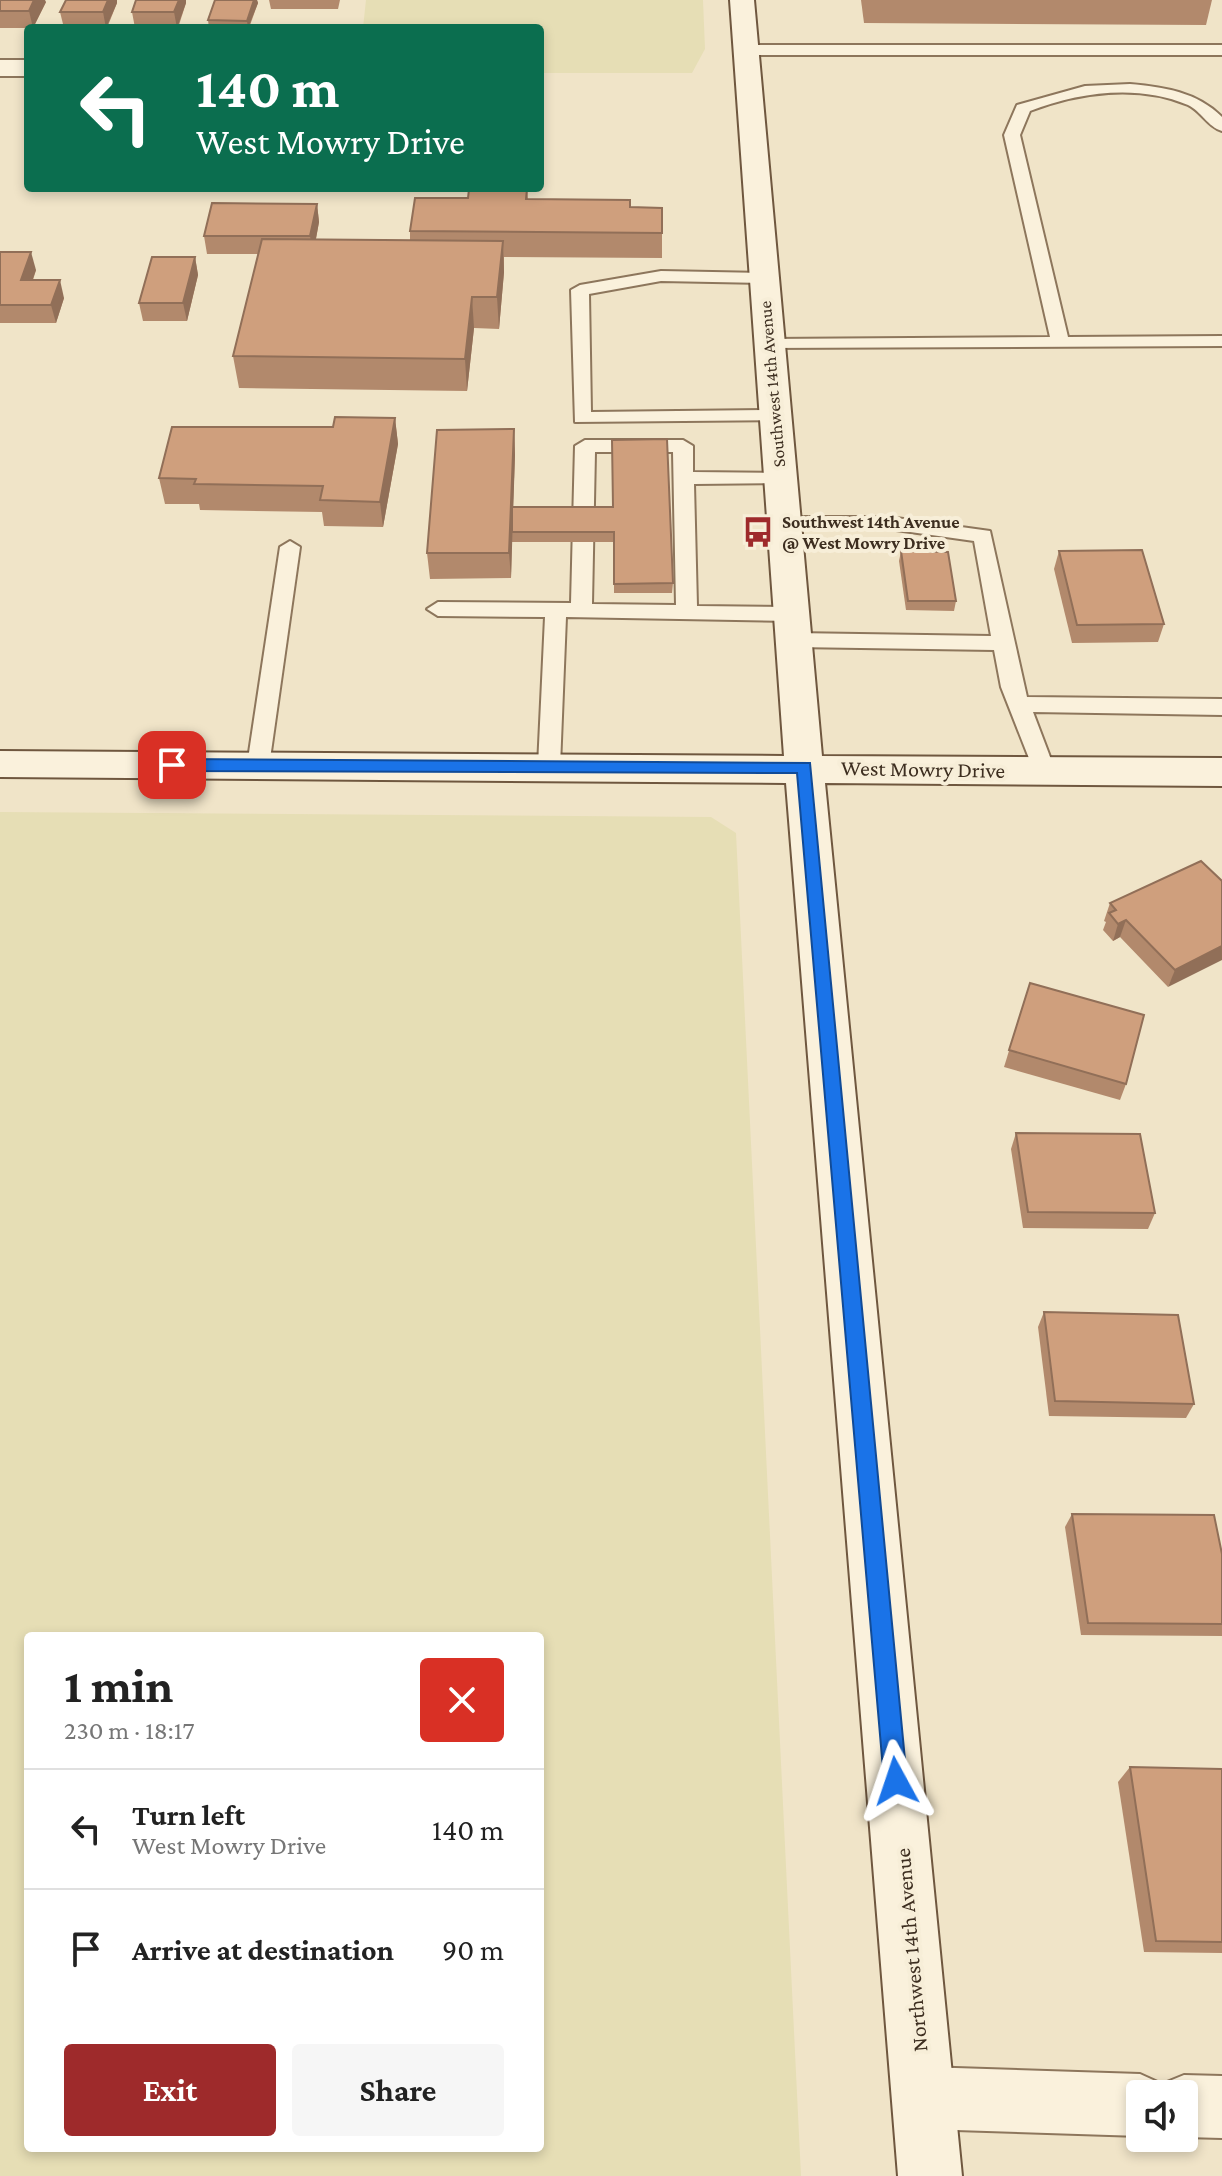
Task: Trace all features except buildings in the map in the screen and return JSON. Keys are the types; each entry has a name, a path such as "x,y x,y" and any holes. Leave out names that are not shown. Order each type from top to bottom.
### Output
{"street":[{"name":"Southwest 14th Avenue","path":"742,0 804,767"},
{"path":"0,68 24,68"},
{"name":"West Mowry Drive","path":"0,764 1222,772"},
{"name":"Northwest 14th Avenue","path":"804,767 930,2176"},
{"path":"924,2098 1126,2105"},
{"path":"1198,2106 1222,2107"}],"lane":[{"path":"746,50 1222,50"},
{"path":"1060,342 1012,135 1023,108 1053,95 1107,89 1156,91 1196,102 1222,126"},
{"path":"764,278 661,276 580,290 582,418 775,416"},
{"path":"769,344 1222,341"},
{"path":"581,610 585,446 683,446 687,612"},
{"path":"684,478 780,477"},
{"path":"784,523 889,523 983,536 1019,704 1044,770"},
{"path":"258,766 290,547"},
{"path":"438,609 687,612 792,627 1004,643"},
{"path":"549,766 556,610"},
{"path":"1019,704 1222,707"}],"shaded area":[{"path":"366,0 703,0 705,49 692,73 544,73 544,24 363,24"},
{"path":"0,812 711,817 736,833 801,2176 0,2176"}],"place":[{"name":"Southwest 14th Avenue @ West Mowry Drive","path":"758,532"}],"route":[{"path":"172,765 804,767 896,1781"}]}
